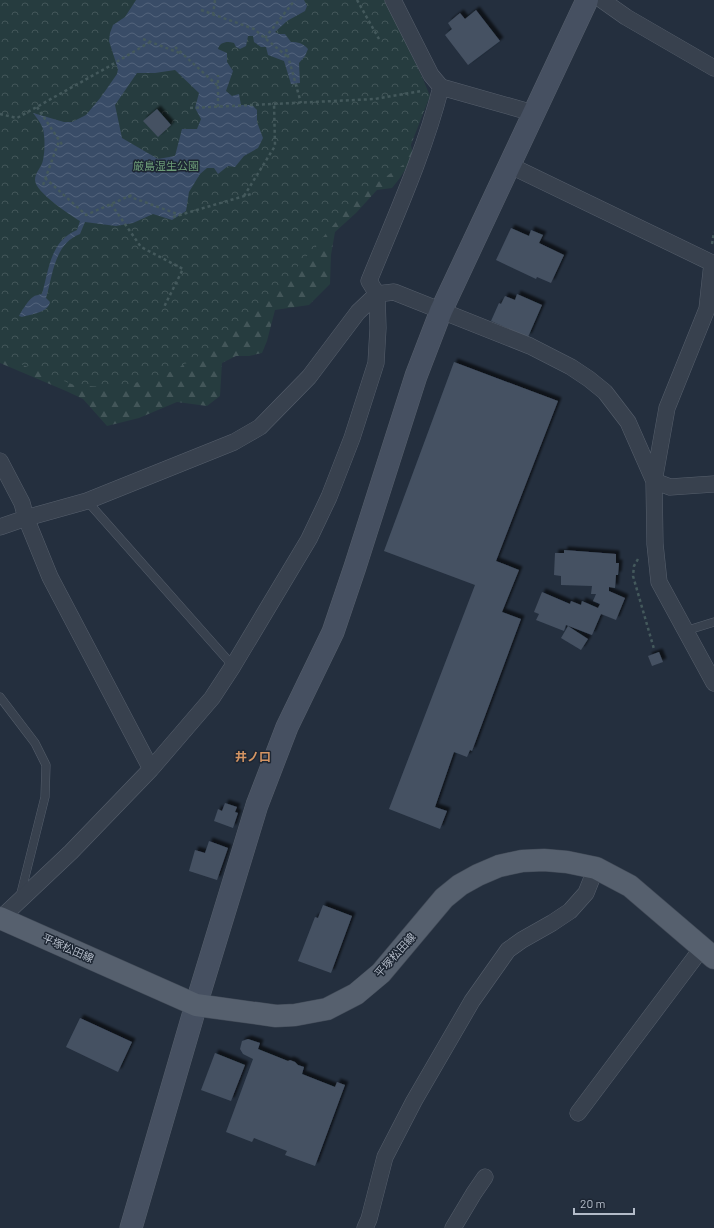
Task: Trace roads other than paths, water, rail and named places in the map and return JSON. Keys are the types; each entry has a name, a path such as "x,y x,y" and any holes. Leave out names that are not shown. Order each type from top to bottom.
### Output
{"main road":[{"name":"平塚松田線","path":"0,918 196,1005 276,1016 295,1015 327,1009 356,994 381,973 444,898 460,885 499,866 522,861 544,860 567,862 596,868 630,886 708,953"}],"street":[{"path":"393,0 431,75 441,87 533,113"},
{"path":"132,1228 196,1005 257,805 287,727 332,632 355,567 416,376 441,311 587,0"},
{"path":"602,0 626,17 714,68"},
{"path":"0,918 19,902 71,852 151,769 212,698 233,666 309,539 329,497 352,438 376,363 378,328 377,294 369,281 410,181 435,111 441,87"},
{"path":"509,165 712,263 707,309 667,408 654,481 655,544 659,582 714,683"},
{"path":"0,527 87,501 234,442 260,427 309,377 358,312 377,294 394,292 530,346 571,367 594,383 605,392 628,422 654,481 670,487 714,484"},
{"path":"0,460 22,503 26,518 50,577 151,769"},
{"path":"365,1228 369,1219 385,1157 414,1101 472,1001 508,950 570,911 586,893 596,868"},
{"path":"578,1112 708,953"},
{"path":"453,1228 485,1177"}],"lane":[{"path":"87,501 233,666"},
{"path":"685,631 714,622"},
{"path":"0,697 35,742 46,765 45,797 19,902"}],"water":[{"path":"136,0 304,0 307,6 305,11 287,21 275,32 285,34 291,42 300,43 308,49 305,56 299,63 300,83 291,84 284,61 268,55 266,47 261,47 254,42 253,36 248,36 246,46 240,49 231,42 226,42 220,45 218,49 227,53 227,62 233,71 226,91 232,96 239,94 241,105 252,105 257,110 257,122 263,138 258,148 244,156 235,167 228,166 218,174 214,168 207,168 200,174 189,192 186,211 172,220 153,214 133,223 116,226 85,222 80,234 71,239 65,245 56,261 46,298 50,302 49,306 43,311 22,317 19,316 31,298 42,294 49,266 56,249 61,241 77,230 80,221 54,203 41,191 37,185 35,177 43,160 44,132 33,113 64,122 72,122 86,115 117,74 118,69 109,41 110,33 113,25 125,17","holes":["175,70 199,93 195,108 201,119 197,129 182,129 175,156 158,159 122,138 115,105 137,73 155,73"]}],"district":[{"name":"井ノ口","path":"253,757"}],"park label":[{"name":"厳島湿生公園","path":"166,166"}]}
